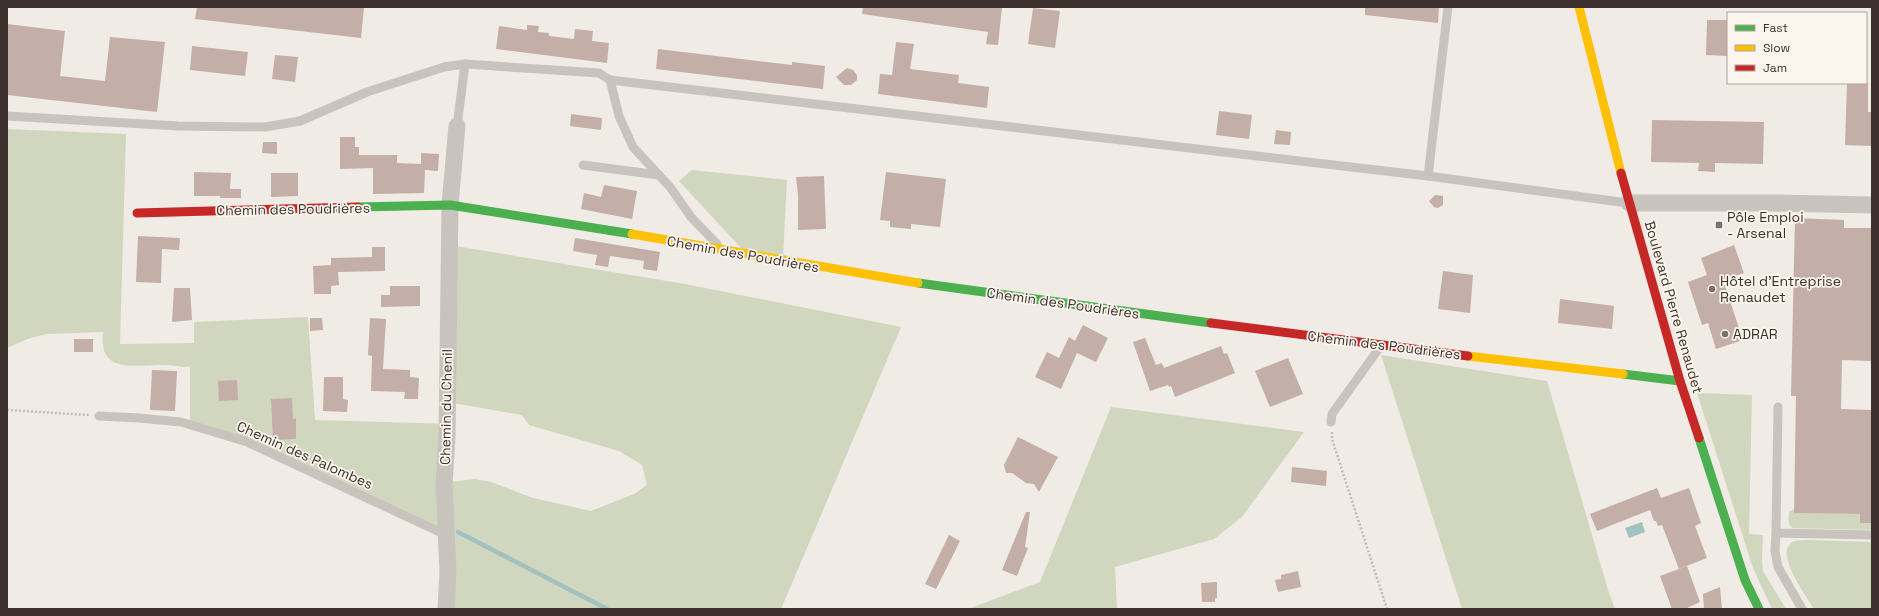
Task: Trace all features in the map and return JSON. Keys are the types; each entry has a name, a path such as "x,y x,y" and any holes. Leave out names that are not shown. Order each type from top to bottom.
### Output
{"street":[{"name":"Boulevard Pierre Renaudet","path":"1579,7 1629,203 1680,381 1745,580 1759,609"},
{"path":"450,205 457,126"},
{"path":"1629,203 1775,203 1872,205"},
{"name":"Chemin des Poudrières","path":"137,213 450,205 910,282 1381,346 1680,381"},
{"name":"Chemin du Chenil","path":"446,609 448,571 444,486 447,435 450,205"}],"lane":[{"path":"1428,176 1448,7"},
{"path":"7,116 178,126 265,127 300,121 367,92 444,67 466,64 599,73 610,80 1428,176 1629,203"},
{"path":"457,126 466,64"},
{"path":"610,80 619,116 633,146 659,174 691,217 722,250"},
{"path":"583,165 659,174"},
{"path":"1332,422 1332,414 1381,346"},
{"path":"1778,407 1775,551 1778,567 1802,609"},
{"name":"Chemin des Palombes","path":"99,416 181,422 240,440 446,535"},
{"path":"1776,533 1872,535"}],"path":[{"path":"7,410 99,416"},
{"path":"1332,422 1332,438 1387,609"}],"green space":[{"path":"7,129 126,134 120,344 194,343 194,322 308,317 315,420 453,424 450,482 475,479 491,482 533,498 591,511 634,494 647,485 642,465 619,451 529,425 522,415 453,403 455,246 685,284 901,327 781,609 454,609 452,541 249,445 190,427 190,367 166,365 136,366 118,364 110,360 105,353 103,332 47,334 30,338 7,348"},
{"path":"692,170 787,180 783,256 741,248 679,181"},
{"path":"1381,355 1547,381 1615,609 1462,609"},
{"path":"1697,393 1752,395 1749,534 1763,535 1763,571 1786,609 1772,609 1753,568"},
{"path":"1111,407 1304,432 1242,517 1214,539 1115,567 1117,609 968,609 1040,582"},
{"path":"1794,509 1794,513 1860,514 1860,523 1872,523 1872,530 1792,528 1788,519 1789,512"},
{"path":"1795,541 1872,542 1872,609 1814,609 1793,574 1787,553 1789,546"}],"water":[{"path":"1642,522 1645,532 1629,538 1625,528"}],"building":[{"path":"197,7 364,7 361,38 195,19"},
{"path":"863,7 1002,7 998,45 986,44 988,32 862,14"},
{"path":"1365,7 1439,7 1438,23 1365,15"},
{"path":"1033,8 1060,11 1055,48 1028,44"},
{"path":"1707,20 1727,20 1727,56 1706,55"},
{"path":"7,24 65,31 60,76 105,81 110,37 165,42 157,112 7,95"},
{"path":"527,25 539,26 538,32 549,33 549,36 574,39 575,29 593,31 592,41 609,43 607,63 496,49 499,26 527,30"},
{"path":"896,42 914,44 910,69 959,75 958,83 989,87 987,108 878,94 880,74 892,75"},
{"path":"192,46 248,52 245,76 190,70"},
{"path":"658,49 792,65 792,62 825,66 823,89 656,69"},
{"path":"275,55 298,57 295,82 272,79"},
{"path":"847,68 853,70 857,75 857,80 851,85 844,85 836,77"},
{"path":"1868,83 1868,112 1872,112 1872,146 1845,145 1847,84"},
{"path":"1219,111 1252,115 1249,139 1216,135"},
{"path":"571,114 602,118 601,130 570,126"},
{"path":"1652,120 1764,122 1763,164 1715,163 1715,172 1698,171 1699,163 1651,162"},
{"path":"1276,130 1291,132 1290,145 1274,144"},
{"path":"340,137 355,137 355,147 359,147 359,155 397,155 397,163 421,164 421,153 439,154 438,171 425,170 424,193 373,194 373,168 340,169"},
{"path":"263,142 277,142 277,154 262,153"},
{"path":"194,172 231,173 230,189 241,189 241,198 194,196"},
{"path":"886,172 946,179 940,227 911,224 911,229 890,227 890,221 880,220"},
{"path":"271,173 298,173 298,196 271,197"},
{"path":"824,176 826,229 798,230 798,195 796,177"},
{"path":"604,185 637,191 632,219 581,209 584,193 601,197"},
{"path":"1435,195 1443,196 1443,205 1438,208 1434,207 1429,201"},
{"path":"1795,218 1844,220 1844,228 1872,228 1872,361 1842,360 1841,409 1872,410 1872,523 1860,523 1860,514 1794,513 1796,396 1791,396"},
{"path":"138,236 180,238 179,250 162,249 161,283 136,282"},
{"path":"575,238 660,252 657,271 643,269 644,261 610,256 608,267 595,265 597,255 573,251"},
{"name":"Hôtel d'Entreprise Renaudet","path":"1734,245 1744,273 1723,280 1743,340 1716,349 1708,323 1702,325 1688,282 1707,275 1701,258"},
{"path":"372,247 385,247 385,271 338,272 339,285 331,286 331,294 314,294 313,266 331,265 331,258 372,257"},
{"path":"1443,271 1473,275 1470,313 1438,309"},
{"path":"390,286 420,286 420,306 381,307 381,295 390,295"},
{"path":"174,288 190,288 192,320 172,322"},
{"path":"1560,299 1614,306 1612,329 1558,323"},
{"path":"310,318 322,318 323,330 310,331"},
{"path":"370,318 386,319 383,369 410,370 410,377 419,378 418,399 404,399 405,392 371,391 372,356 368,355"},
{"path":"1083,325 1108,338 1096,362 1077,353 1061,389 1035,377 1047,352 1059,358 1069,337 1075,341"},
{"path":"1145,338 1156,365 1162,363 1164,368 1221,346 1224,354 1227,353 1235,373 1175,397 1171,386 1169,387 1168,385 1150,391 1133,342"},
{"path":"74,339 93,339 93,352 74,352"},
{"path":"1288,358 1303,394 1270,407 1255,371"},
{"path":"152,370 177,371 175,411 150,410"},
{"path":"324,377 343,377 343,399 348,400 347,412 323,411"},
{"path":"237,380 238,400 219,401 218,381"},
{"path":"292,398 293,419 296,418 296,439 273,440 271,399"},
{"path":"1018,437 1058,457 1039,492 1034,484 1026,483 1012,473 1006,473 1004,465"},
{"path":"1292,467 1327,471 1326,486 1291,482"},
{"path":"1657,488 1661,498 1689,488 1701,523 1695,526 1707,558 1679,569 1662,525 1658,526 1656,521 1654,521 1650,510 1597,531 1590,514"},
{"path":"1026,512 1030,512 1025,547 1028,548 1017,576 1002,570"},
{"path":"949,535 960,541 936,589 925,584"},
{"path":"1687,566 1700,602 1685,609 1672,609 1660,576"},
{"path":"1298,571 1301,587 1278,592 1275,580 1281,579 1281,575"},
{"path":"1217,582 1217,598 1215,598 1215,602 1202,602 1201,583"},
{"path":"1720,587 1722,609 1704,609 1703,594"}],"waterway":[{"path":"458,532 607,609"}],"traffic: fast":[{"path":"358,207 450,205 632,234"},
{"path":"918,283 1211,323"},
{"path":"1623,374 1680,381"},
{"path":"1699,438 1745,580 1759,609"}],"traffic: slow":[{"path":"1579,7 1621,173"},
{"path":"632,234 918,283"},
{"path":"1468,356 1623,374"}],"traffic: jam":[{"path":"1621,173 1680,381 1699,438"},
{"path":"137,213 358,207"},
{"path":"1211,323 1468,356"}],"place":[{"name":"Pôle Emploi - Arsenal","path":"1719,225"},
{"name":"Hôtel d'Entreprise Renaudet","path":"1712,289"},
{"name":"ADRAR","path":"1725,334"}]}
